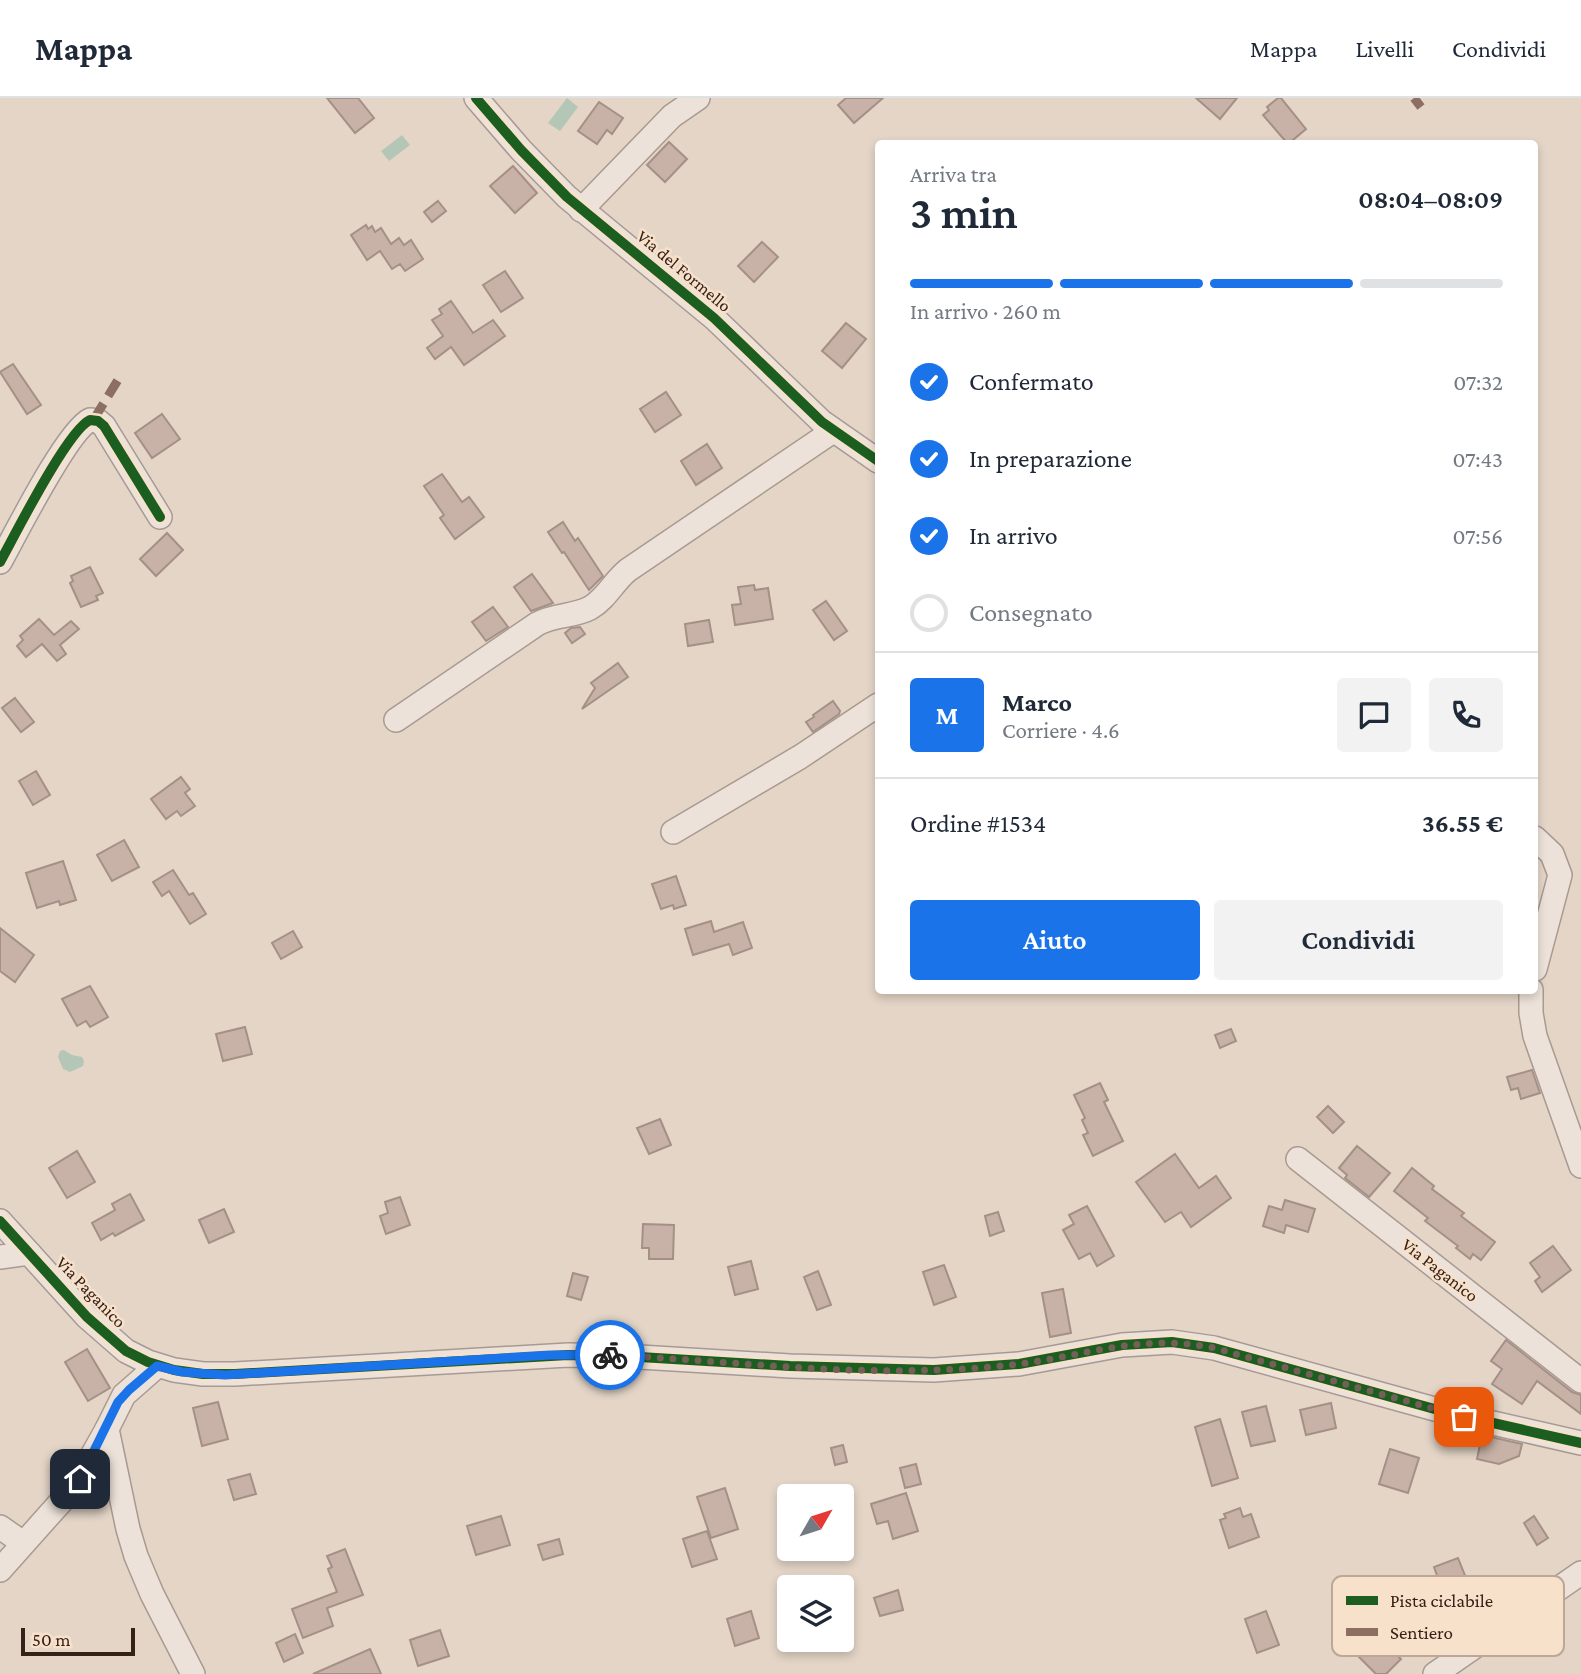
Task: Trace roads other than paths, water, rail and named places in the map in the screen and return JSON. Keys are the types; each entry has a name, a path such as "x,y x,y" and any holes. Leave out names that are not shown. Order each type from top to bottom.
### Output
{"street":[{"name":"Via del Formello","path":"475,98 521,150 581,210 707,312 833,431 875,459"},
{"path":"581,210 672,107 698,98"},
{"path":"0,562 54,466 79,429 90,419 104,426 160,517"},
{"path":"396,720 537,624 551,617 580,613 596,604 628,570 833,431"},
{"path":"673,832 800,757 875,707"},
{"path":"1538,841 1552,854 1560,875 1538,958"},
{"path":"1531,994 1535,1037 1581,1166"},
{"name":"Via Paganico","path":"1298,1159 1581,1381"},
{"name":"Via Paganico","path":"0,1221 101,1331 131,1354 157,1366 182,1372 225,1375 587,1355 790,1366 934,1370 1018,1364 1122,1345 1172,1342 1214,1348 1450,1413 1581,1443"},
{"path":"0,1256 29,1254"},
{"path":"0,1570 75,1486 124,1395 157,1366"},
{"path":"107,1429 136,1556 152,1594 193,1674"},
{"path":"0,1527 23,1543"},
{"path":"1564,1585 1581,1573"},
{"path":"1435,1674 1461,1656"}]}
